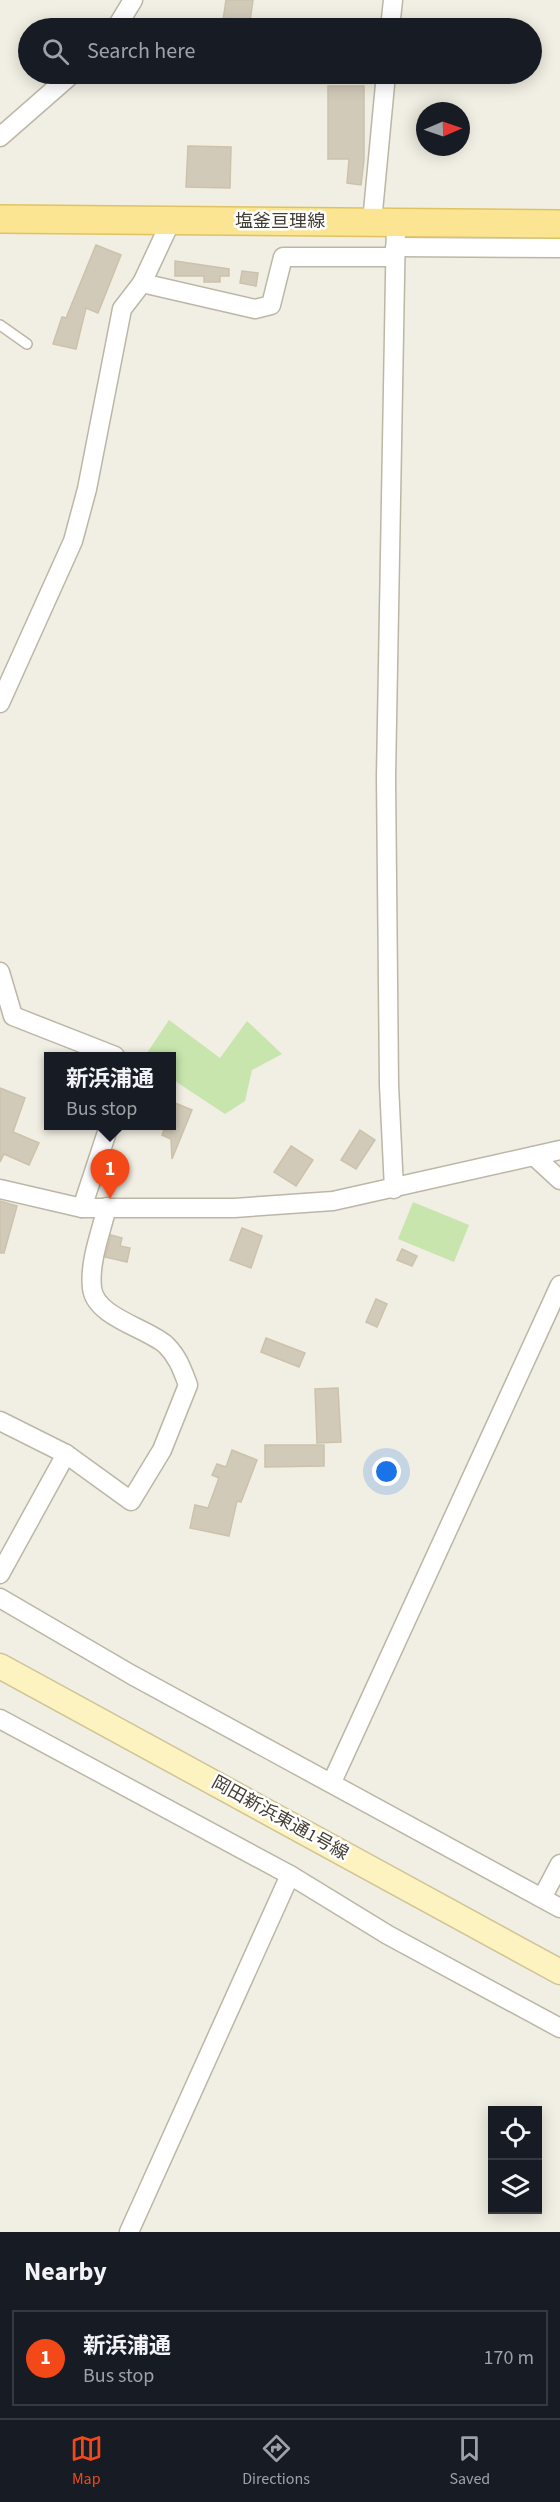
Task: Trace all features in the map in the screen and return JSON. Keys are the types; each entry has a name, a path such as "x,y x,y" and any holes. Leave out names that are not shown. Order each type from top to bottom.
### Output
{"main road":[{"name":"塩釜亘理線","path":"0,219 171,221 389,237 560,224"}],"street":[{"path":"122,18 133,0"},
{"path":"391,18 393,0"},
{"path":"0,137 61,84"},
{"path":"386,84 389,237 386,777 389,1085 394,1189"},
{"path":"0,703 73,540 87,489 122,309 142,283 171,221"},
{"path":"142,283 255,309 271,305 283,257 389,237 560,248"},
{"path":"0,972 13,1016 105,1052"},
{"path":"82,1208 107,1130"},
{"path":"0,1190 82,1208 234,1208 333,1201 560,1150"},
{"path":"534,1156 560,1180"},
{"path":"0,1421 66,1454 131,1501 162,1450 188,1385 178,1358 164,1344 98,1304 92,1289 94,1264 106,1207"},
{"path":"332,1782 560,1285"},
{"path":"0,1574 66,1454"},
{"path":"0,1598 132,1675 560,1908"},
{"name":"岡田新浜東通1号線","path":"0,1666 560,1972"},
{"path":"0,1719 290,1875 388,1935 560,2028"},
{"path":"542,1898 560,1864"},
{"path":"129,2232 290,1875"}],"lane":[{"path":"0,325 27,344"}],"green space":[{"path":"169,1020 220,1058 247,1021 282,1054 252,1070 245,1101 225,1114 176,1082 176,1052 148,1052"},
{"path":"413,1202 469,1225 454,1262 398,1239"}],"building":[{"path":"226,0 253,0 250,18 223,18"},
{"path":"328,86 364,86 364,160 361,185 347,183 349,159 328,159"},
{"path":"188,146 231,147 230,188 186,187"},
{"path":"96,245 121,255 98,313 86,308 76,349 53,344 62,317 66,318"},
{"path":"175,261 229,269 229,276 220,276 220,282 204,282 204,276 175,276"},
{"path":"242,271 258,273 256,286 240,283"},
{"path":"0,1088 25,1098 13,1132 39,1143 29,1165 4,1154 0,1162"},
{"path":"176,1103 192,1110 172,1159 171,1139 162,1135 164,1130 176,1130"},
{"path":"360,1130 375,1140 356,1169 341,1160"},
{"path":"291,1146 313,1160 296,1186 274,1172"},
{"path":"0,1201 17,1206 4,1253 0,1253"},
{"path":"242,1228 262,1236 251,1268 230,1260"},
{"path":"111,1235 122,1238 120,1246 130,1248 127,1262 105,1257"},
{"path":"402,1249 417,1256 412,1266 397,1260"},
{"path":"376,1299 387,1304 377,1327 366,1322"},
{"path":"266,1338 305,1353 299,1367 261,1352"},
{"path":"338,1388 341,1442 317,1443 315,1389"},
{"path":"265,1445 324,1445 324,1466 265,1467"},
{"path":"232,1450 257,1460 241,1502 237,1501 229,1536 190,1528 195,1505 208,1508 219,1478 212,1475 217,1464 226,1467"}],"place":[{"name":"新浜浦通","path":"110,1199"}]}
